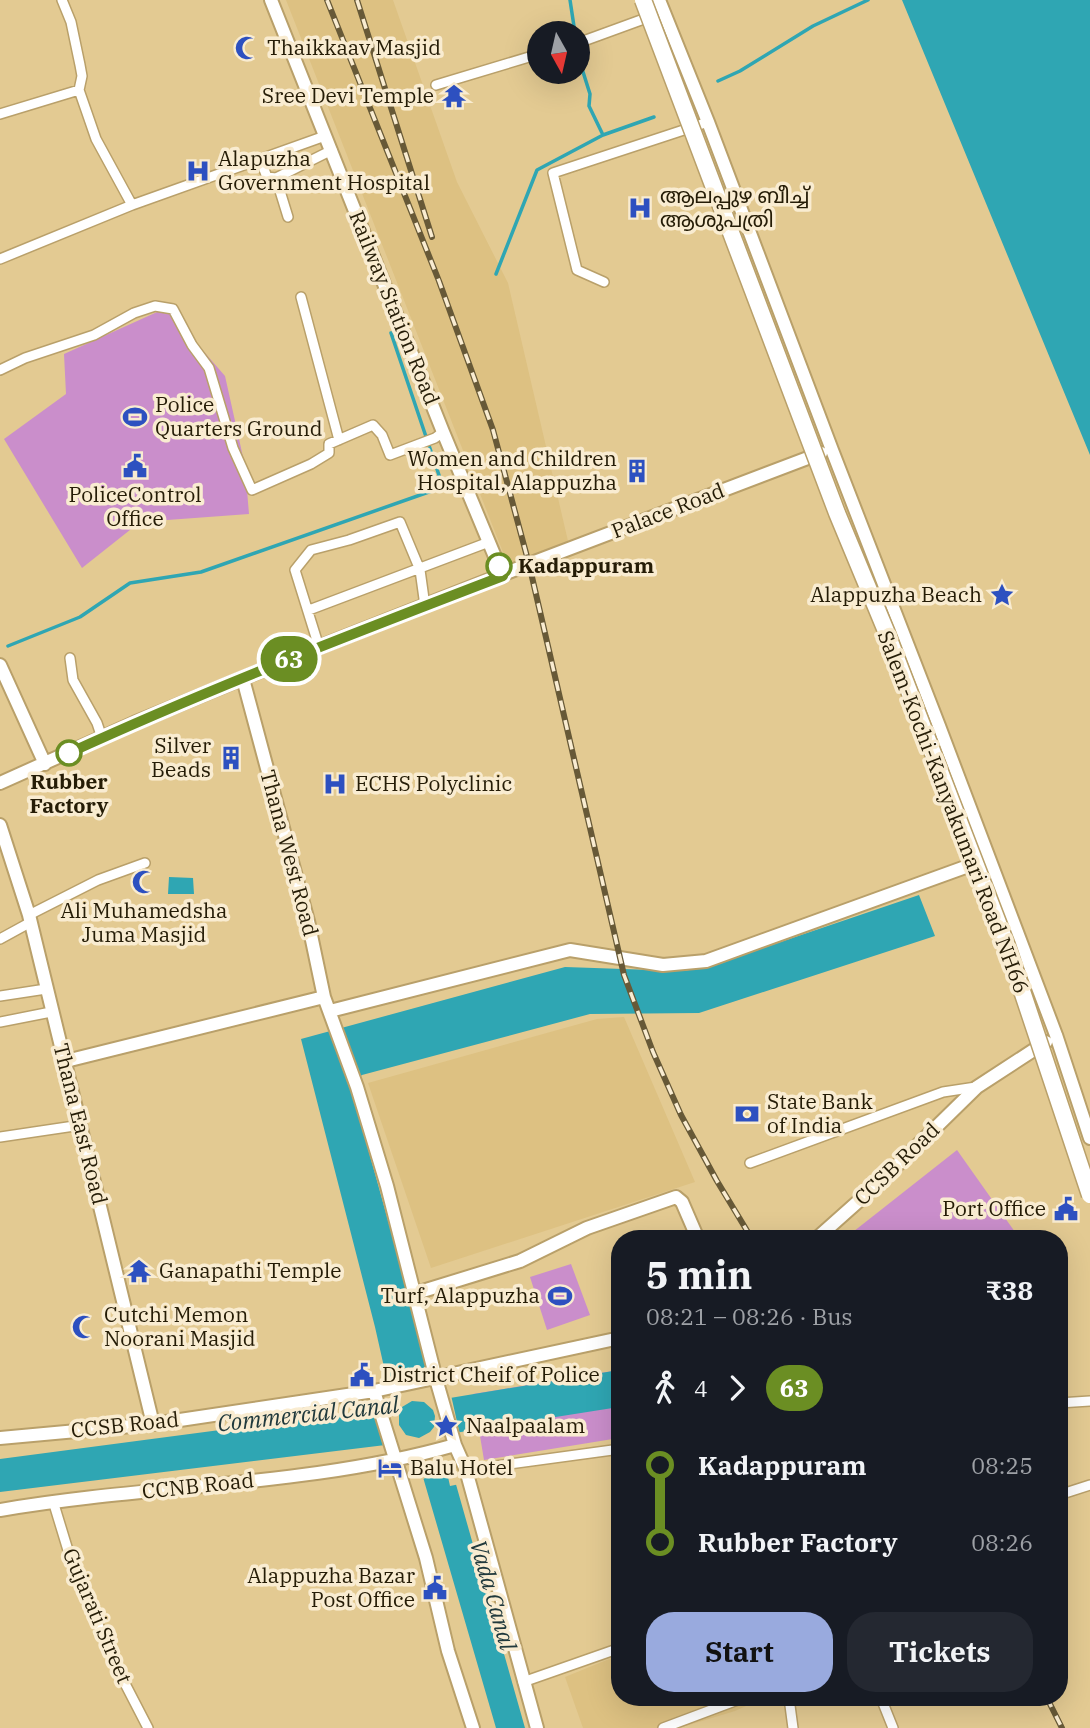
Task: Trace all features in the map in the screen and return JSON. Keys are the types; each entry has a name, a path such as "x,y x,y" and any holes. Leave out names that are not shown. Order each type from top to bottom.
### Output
{"highway":[{"name":"Salem-Kochi-Kanyakumari Road NH66","path":"643,0 837,513 886,631 1007,946 1090,1195"}],"main road":[{"name":"Railway Station Road","path":"271,0 332,150 439,435 503,576"},
{"path":"661,6 708,122 1056,1035 1090,1138"},
{"name":"Palace Road","path":"0,783 319,647 831,450"},
{"path":"0,665 45,764"},
{"name":"Thana West Road","path":"243,679 308,920 324,997 357,1087 387,1186 413,1294"},
{"name":"Thana East Road","path":"0,825 30,918 153,1424"},
{"path":"330,1011 570,950 663,965 706,961 989,859"},
{"path":"66,1061 324,997"},
{"name":"CCSB Road","path":"826,1230 880,1182 977,1087 1056,1035"},
{"path":"537,1728 466,1470 451,1442 413,1294 520,1261 587,1228 676,1197 682,1202 694,1230"},
{"path":"473,1728 448,1651 402,1459 390,1442 374,1391 611,1340"},
{"name":"CCSB Road","path":"0,1438 153,1424 374,1391"},
{"path":"402,1459 451,1442"},
{"name":"CCNB Road","path":"0,1510 53,1501 343,1470 402,1459"}],"street":[{"path":"62,0 71,23 80,65 82,76 79,90 96,139 132,205"},
{"path":"590,38 661,6"},
{"path":"436,85 527,58"},
{"path":"0,114 79,90"},
{"path":"604,282 577,270 553,173 708,122"},
{"path":"0,259 132,205 325,136"},
{"path":"260,159 267,177 276,178 332,150"},
{"path":"276,178 288,217"},
{"path":"301,297 338,440"},
{"path":"0,370 25,358 94,335 134,313 155,306 173,309 192,345 209,368 233,448 252,490 311,464 329,453 329,444 373,425 382,435 390,456 439,435"},
{"path":"319,647 295,570 312,550 400,522 419,570 425,606"},
{"path":"309,610 489,542"},
{"path":"70,657 74,680 102,738"},
{"path":"0,939 30,918 98,880 145,863"},
{"path":"0,996 46,989"},
{"path":"0,1022 51,1012"},
{"path":"750,1163 943,1091 977,1087"},
{"path":"0,1137 81,1125"},
{"path":"1068,1402 1090,1401"},
{"path":"466,1470 611,1450"},
{"path":"1068,1493 1090,1485"},
{"name":"Gujarati Street","path":"53,1501 74,1570 119,1672 148,1728"},
{"path":"523,1682 611,1651"},
{"path":"663,1728 722,1706"},
{"path":"790,1706 793,1728"},
{"path":"884,1706 893,1728"}],"shaded area":[{"path":"286,0 393,0 457,182 508,283 568,541 508,565"},
{"name":"Police Quarters Ground","path":"166,308 225,376 245,466 249,514 140,522 82,568 4,439 66,394 64,354"},
{"path":"624,1017 695,1182 431,1268 368,1083 597,1019"},
{"path":"957,1150 1014,1230 855,1230"},
{"name":"Turf, Alappuzha","path":"571,1264 590,1315 547,1330 530,1277"},
{"path":"611,1371 611,1439 484,1460 473,1394"},
{"path":"611,1658 611,1706 746,1706 679,1728 583,1728 565,1677"}],"water":[{"path":"902,0 1090,0 1090,455"},
{"path":"169,877 193,878 194,894 168,894"},
{"path":"919,895 935,936 699,1013 590,1014 362,1075 350,1084 438,1400 611,1371 611,1408 442,1435 525,1728 496,1728 418,1460 410,1442 0,1492 0,1459 393,1407 301,1039 565,967 682,971 704,968"}],"pier":[{"name":"Naalpaalam","path":"432,1365 440,1397 451,1395 460,1435 446,1437 460,1484 450,1486 448,1477 443,1472 420,1480 408,1446 384,1449 372,1407 389,1404 383,1379 424,1371 424,1367","holes":["412,1401 424,1402 433,1410 434,1427 419,1438 406,1435 399,1425 399,1412"]}],"waterway":[{"path":"570,0 573,21"},
{"path":"718,81 740,71 813,26 868,0"},
{"path":"587,84 590,94 589,106 603,135"},
{"path":"496,274 537,170 603,135 654,117"},
{"path":"8,646 80,617 130,583 201,572 443,487 391,333"}],"railway":[{"path":"327,0 439,281 493,430 529,564 624,975 653,1052 681,1115 747,1230"},
{"path":"357,0 432,237"},
{"path":"1051,1706 1062,1728"}],"bus line":[{"name":"63","path":"69,753 134,723 319,647 503,576 499,566"}],"place":[{"name":"Thaikkaav Masjid","path":"247,48"},
{"name":"Sree Devi Temple","path":"454,96"},
{"name":"Alapuzha Government Hospital","path":"198,171"},
{"name":"ആലപ്പുഴ ബീച്ച് ആശുപത്രി","path":"640,208"},
{"name":"Police Quarters Ground","path":"135,417"},
{"name":"PoliceControl Office","path":"135,466"},
{"name":"Women and Children Hospital, Alappuzha","path":"637,471"},
{"name":"Kadappuram","path":"499,566"},
{"name":"Alappuzha Beach","path":"1002,595"},
{"name":"Rubber Factory","path":"69,753"},
{"name":"Silver Beads","path":"231,758"},
{"name":"ECHS Polyclinic","path":"335,784"},
{"name":"Ali Muhamedsha Juma Masjid","path":"144,882"},
{"name":"State Bank of India","path":"747,1114"},
{"name":"Port Office","path":"1066,1209"},
{"name":"Ganapathi Temple","path":"139,1271"},
{"name":"Turf, Alappuzha","path":"560,1296"},
{"name":"Cutchi Memon Noorani Masjid","path":"84,1327"},
{"name":"District Cheif of Police","path":"362,1375"},
{"name":"Naalpaalam","path":"446,1426"},
{"name":"Balu Hotel","path":"390,1468"},
{"name":"Alappuzha Bazar Post Office","path":"435,1588"}],"water label":[{"name":"Commercial Canal","path":"308,1414"},
{"name":"Vada Canal","path":"493,1595"}]}
